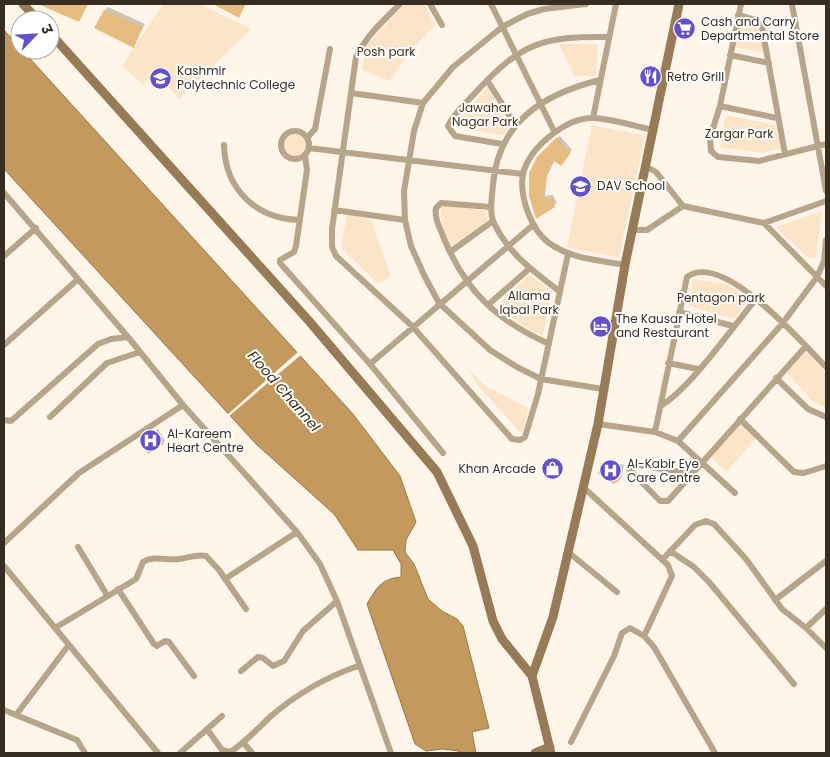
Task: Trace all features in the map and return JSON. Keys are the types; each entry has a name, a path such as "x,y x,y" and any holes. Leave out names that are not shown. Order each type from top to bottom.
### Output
{"main road":[{"path":"532,676 553,617 598,424 632,230 647,167 679,4"},
{"path":"60,44 303,314 437,472 473,546 493,621 502,639 532,676 550,750 536,753"}],"street":[{"path":"400,4 363,44 354,64 344,152 334,210 332,248 336,256 412,326 512,439 520,440 526,437 541,379 558,291 568,254"},
{"path":"430,4 442,25"},
{"path":"491,4 554,131"},
{"path":"586,4 534,11 502,27 452,67 423,104 414,131 404,191 405,220 412,246 439,303 490,350 541,379 603,389"},
{"path":"593,118 616,4"},
{"path":"741,4 710,145 714,155 748,161 759,160 826,144"},
{"path":"792,4 826,190"},
{"path":"738,15 755,20 760,24 785,154"},
{"path":"502,144 455,136 448,127 450,122 487,80 516,54 554,39 609,38"},
{"path":"307,138 315,129 330,50"},
{"path":"730,55 769,63"},
{"path":"487,80 516,126"},
{"path":"558,291 507,246 493,221 491,207 494,170 502,144 516,126 539,104 578,86 600,80"},
{"path":"352,93 423,104"},
{"path":"720,106 777,118"},
{"path":"626,265 568,254 548,242 532,225 525,202 524,174 538,148 554,131 575,122 593,118 654,130"},
{"path":"305,156 291,159 283,153 281,143 286,135 295,131 307,138 309,148 305,156 307,170 295,250 280,260 280,263 370,364 443,453"},
{"path":"224,145 228,173 237,190 248,202 270,216 300,220"},
{"path":"309,148 524,174"},
{"path":"647,167 656,172 683,206 764,223 826,201"},
{"path":"4,193 36,228 77,280 128,337 183,405 297,532 320,564 337,601 358,666 391,753"},
{"path":"491,207 446,202 438,204 435,211 450,252 466,281 488,305 518,330 549,344"},
{"path":"632,230 646,230 683,206"},
{"path":"334,210 405,220"},
{"path":"450,252 493,221"},
{"path":"764,223 826,286"},
{"path":"370,364 532,225"},
{"path":"4,256 36,228"},
{"path":"678,441 782,324 817,277 824,261 826,240"},
{"path":"488,305 530,268"},
{"path":"655,432 687,277 697,271 724,276 735,282 756,299 826,367"},
{"path":"4,345 77,280"},
{"path":"662,405 671,400 756,299"},
{"path":"679,312 733,326"},
{"path":"4,420 8,422 14,419 98,344 111,338 128,337"},
{"path":"693,474 639,465 632,466 629,469 660,500 664,502 671,498 693,474 776,378 806,346"},
{"path":"50,417 107,364 140,352"},
{"path":"668,363 698,369"},
{"path":"776,378 808,409 826,417"},
{"path":"4,544 79,473 183,405"},
{"path":"740,420 794,472 804,473 826,466"},
{"path":"598,424 655,432 678,441 735,493"},
{"path":"583,487 670,568 672,576 644,636"},
{"path":"662,560 695,525 710,521 746,559 782,609 806,628 826,648"},
{"path":"225,579 297,532"},
{"path":"78,547 107,595"},
{"path":"670,551 694,567 709,582 794,684"},
{"path":"568,552 617,592"},
{"path":"55,628 136,579 143,562 153,559 176,560 195,555 206,556 246,609"},
{"path":"775,600 826,561"},
{"path":"4,566 158,753"},
{"path":"118,589 154,644 157,646 165,641 169,642 194,676"},
{"path":"241,671 258,657 264,658 273,666 284,661 302,631 337,601"},
{"path":"806,628 826,609"},
{"path":"571,742 614,656 622,633 630,628 644,636 654,647 714,753"},
{"path":"16,715 68,646"},
{"path":"207,729 225,752 233,751 274,714 306,691 326,678 358,666"},
{"path":"4,710 77,740 85,753"},
{"path":"180,753 222,716"},
{"path":"243,742 252,753"}],"green space":[{"path":"163,4 200,4 251,29 179,99 155,71 143,85 122,66"},
{"name":"Posh park","path":"405,4 424,4 435,25 412,49 390,81 362,70 366,46"},
{"path":"740,17 753,23 760,29 765,53 734,47"},
{"path":"559,44 598,44 596,76 574,76"},
{"name":"Jawahar Nagar Park","path":"488,87 509,126 503,136 453,126"},
{"name":"Zargar Park","path":"726,115 775,125 782,148 762,153 720,147"},
{"path":"592,125 645,136 619,258 567,247"},
{"path":"296,133 301,134 307,140 307,150 301,156 296,157 291,156 285,150 284,145 285,140 291,134"},
{"path":"440,204 486,211 488,220 451,247 442,225"},
{"path":"822,211 816,258 808,258 776,227"},
{"path":"347,214 371,220 391,277 377,283 341,248"},
{"name":"Allama Iqbal Park","path":"529,275 552,291 543,336 522,325 497,305"},
{"name":"Pentagon park","path":"693,279 728,284 747,301 734,319 689,306"},
{"path":"805,351 826,372 826,407 813,402 787,373"},
{"path":"467,368 484,385 528,408 523,431 520,432 479,387"},
{"path":"740,422 756,438 726,472 710,456"}],"water":[{"name":"Flood Channel","path":"4,30 10,37 10,60 31,60 353,414 400,476 416,522 406,540 405,552 414,564 428,599 442,611 457,619 463,626 489,728 472,732 476,753 459,753 458,751 443,749 426,751 415,744 367,604 380,585 388,580 401,577 401,564 393,550 358,550 334,514 256,444 4,169"}],"pier":[{"path":"299,351 302,354 228,417 227,415"}],"building":[{"path":"38,4 88,4 79,22 60,14 60,10 52,10"},
{"path":"213,4 246,4 239,18"},
{"path":"104,10 142,27 134,48 94,28"},
{"path":"557,137 570,154 561,166 554,161 548,170 543,198 551,197 555,207 536,219 529,196 529,173 537,157"},
{"path":"155,431 164,444 148,454 140,440"},
{"path":"601,463 622,467 620,480 613,484 604,475 598,474"}],"place":[{"name":"Cash and Carry Departmental Store","path":"685,29"},
{"name":"Retro Grill","path":"651,77"},
{"name":"Kashmir Polytechnic College","path":"161,78"},
{"name":"DAV School","path":"581,186"},
{"name":"The Kausar Hotel and Restaurant","path":"600,326"},
{"name":"Al-Kareem Heart Centre","path":"151,441"},
{"name":"Khan Arcade","path":"552,469"},
{"name":"Al-Kabir Eye Care Centre","path":"611,471"}]}
